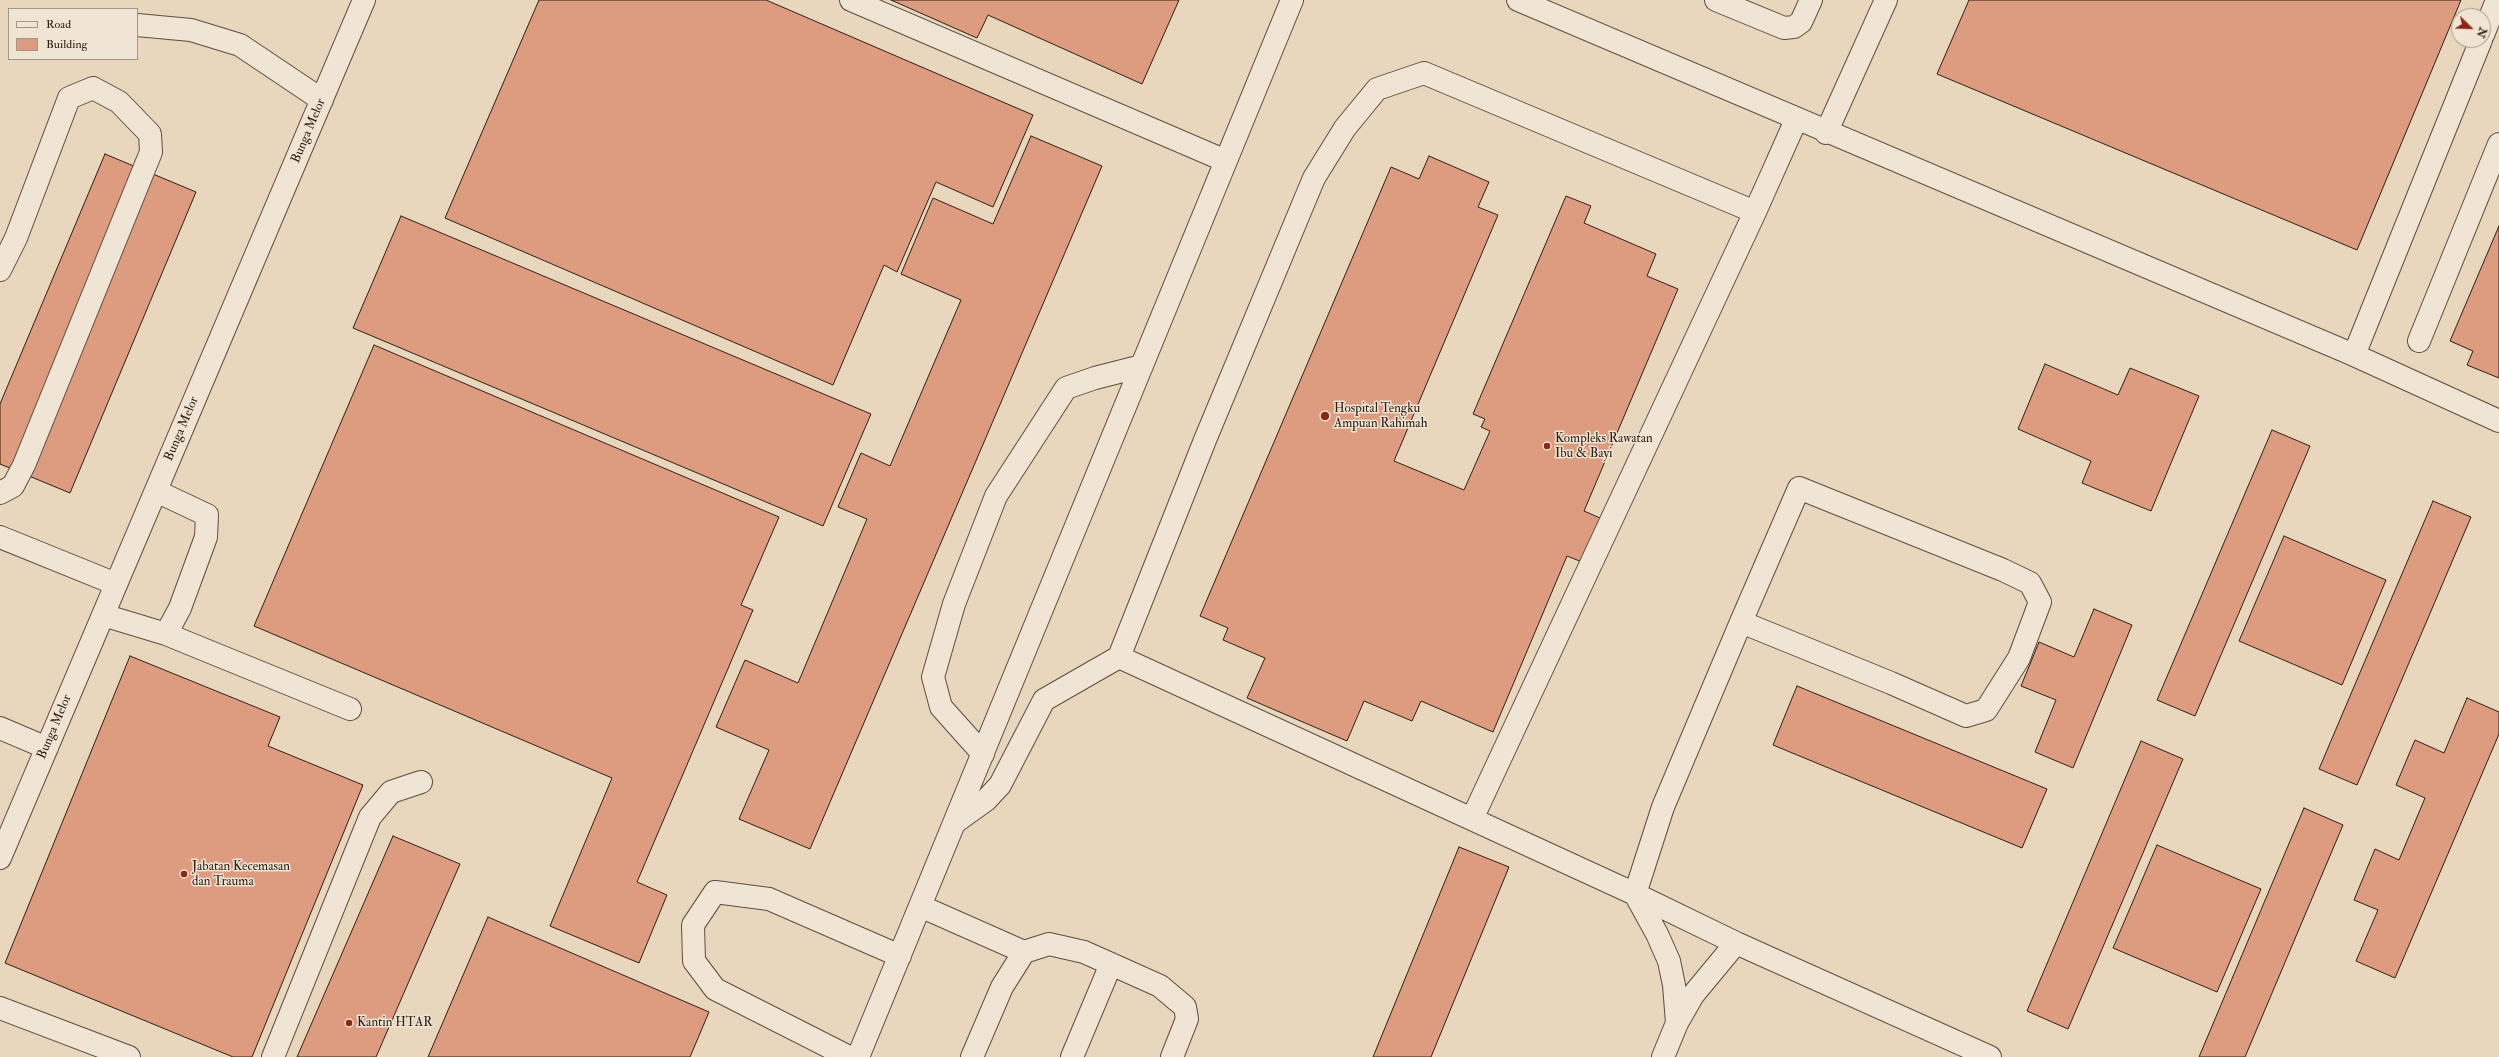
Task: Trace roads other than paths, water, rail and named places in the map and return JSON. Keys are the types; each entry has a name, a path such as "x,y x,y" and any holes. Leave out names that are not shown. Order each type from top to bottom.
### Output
{"street":[{"name":"Bunga Melor","path":"0,858 364,0"},
{"path":"851,0 1226,161"},
{"path":"858,1057 1292,0"},
{"path":"1518,0 1826,133 2354,355 2499,421"},
{"path":"1716,0 1784,28 1794,27 1801,22 1811,0"},
{"path":"1826,133 1886,0"},
{"path":"2491,15 2497,0"},
{"path":"138,25 191,30 240,45 322,100"},
{"path":"2354,355 2478,48"},
{"path":"954,823 986,800 1000,786 1044,700 1119,657 1205,440 1314,178 1345,128 1377,89 1424,73 1755,212"},
{"path":"0,270 16,238 69,98 93,88 119,102 150,134 151,152 24,464 13,486 0,493"},
{"path":"1472,819 1755,212 1796,120"},
{"path":"2419,342 2498,151"},
{"path":"983,754 942,707 933,677 954,604 996,496 1066,388 1095,378 1142,366"},
{"path":"1677,1023 1674,985 1669,961 1658,934 1635,894 1663,807 1741,622 1799,488 2010,573 2030,583 2040,602 2019,658 1986,710 1966,716 1891,683 1741,622"},
{"path":"156,491 207,515 206,537 180,608 166,634"},
{"path":"0,537 116,584"},
{"path":"103,615 166,634 350,709"},
{"path":"1119,657 1635,894 1736,943 1990,1057"},
{"path":"0,728 47,748"},
{"path":"273,1057 370,817 391,792 422,782"},
{"path":"849,1057 715,989 694,961 693,925 715,892 770,899 900,956"},
{"path":"920,906 1024,952"},
{"path":"1663,1057 1677,1023 1693,995 1736,943"},
{"path":"972,1057 1002,987 1024,952 1049,944 1084,952 1160,986 1185,1008 1187,1019 1172,1057"},
{"path":"1072,1057 1111,964"},
{"path":"0,1008 129,1057"}],"place":[{"name":"Hospital Tengku Ampuan Rahimah","path":"1325,416"},
{"name":"Kompleks Rawatan Ibu & Bayi","path":"1547,446"},
{"name":"Jabatan Kecemasan dan Trauma","path":"184,874"},
{"name":"Kantin HTAR","path":"349,1023"}]}
